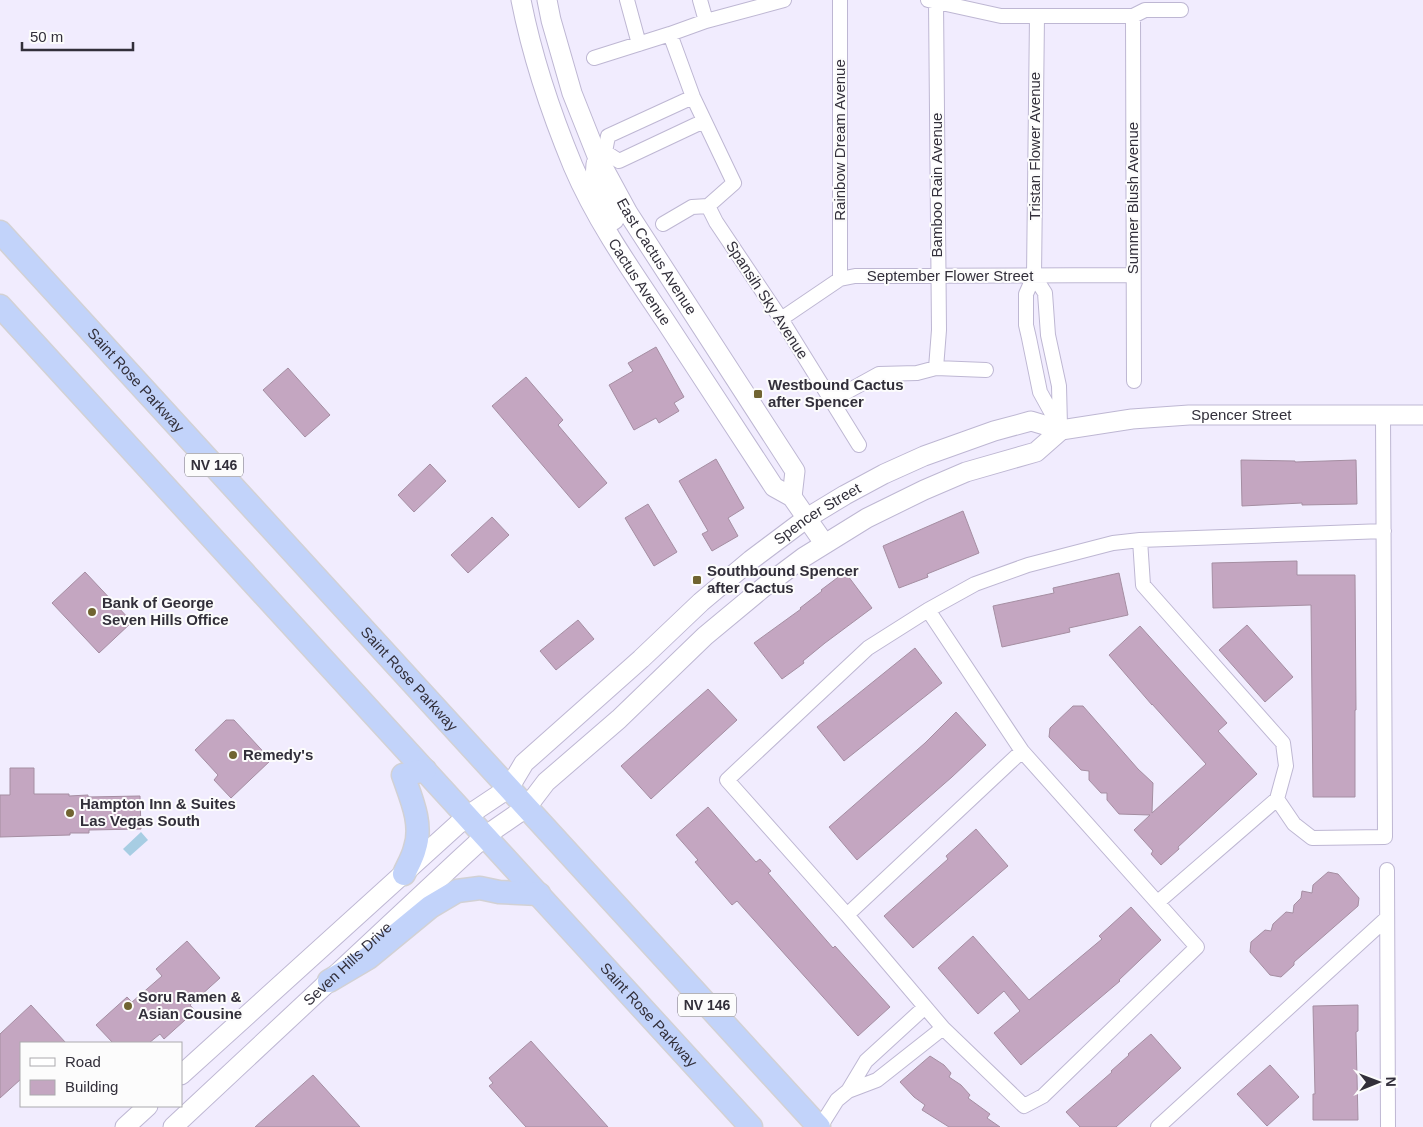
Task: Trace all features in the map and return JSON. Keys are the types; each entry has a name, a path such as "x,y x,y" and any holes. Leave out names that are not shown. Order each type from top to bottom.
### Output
{"highway":[{"name":"Saint Rose Parkway","path":"0,232 819,1127"},
{"name":"Saint Rose Parkway","path":"0,306 751,1127"},
{"path":"404,874 415,849 418,826 403,775 425,770"},
{"path":"328,981 368,958 430,907 457,891 480,888 499,892 539,894"}],"main road":[{"name":"Cactus Avenue","path":"521,0 559,130 574,168 602,222 774,487 792,497 815,531"},
{"path":"535,0 537,7 543,15 550,20"},
{"name":"East Cactus Avenue","path":"547,0 550,20 572,93 628,213 795,472 792,497"},
{"path":"542,77 549,82 557,94 581,147 586,152 601,154 594,171 595,179 620,234 621,254"},
{"path":"667,324 682,323 689,329 722,373 735,380"},
{"name":"Spencer Street","path":"527,807 546,782 619,719 705,636 764,587 815,531 884,474 924,456 968,439 1031,421 1061,430 1132,419 1189,415 1423,415"},
{"name":"Spencer Street","path":"509,788 524,763 751,560 815,531 867,518 966,472 1036,452 1061,430"},
{"name":"Seven Hills Drive","path":"182,1074 467,816 509,788"},
{"name":"Seven Hills Drive","path":"173,1127 485,836 527,807"},
{"path":"125,1127 147,1107"}],"street":[{"path":"627,0 639,44"},
{"path":"700,0 706,21"},
{"path":"594,58 706,21 784,0"},
{"name":"Rainbow Dream Avenue","path":"840,0 840,279"},
{"path":"932,1 961,9 1001,16 1133,16 1145,10 1182,10"},
{"name":"Bamboo Rain Avenue","path":"932,1 939,330 936,368"},
{"name":"Tristan Flower Avenue","path":"1037,16 1034,276 1026,294 1028,332 1040,392 1061,430"},
{"name":"Summer Blush Avenue","path":"1133,16 1134,381"},
{"path":"663,224 692,207 708,206 734,183 693,97 670,34"},
{"path":"693,97 608,136 601,154 619,161 704,121"},
{"name":"Spansih Sky Avenue","path":"708,206 716,222 832,400 839,416 858,445"},
{"name":"September Flower Street","path":"781,319 840,279 855,276 1133,275"},
{"name":"Tristan Flower Avenue","path":"1034,276 1045,294 1048,336 1059,386 1061,430"},
{"path":"832,400 879,374 917,373 936,368 986,370"},
{"path":"1277,799 1294,824 1312,838 1385,837 1383,414"},
{"path":"928,610 1022,751 1197,948 1043,1096 1024,1106 943,1028 847,915 727,780 868,648 928,610 975,584 1028,565 1113,543 1140,540 1384,531"},
{"path":"1140,540 1143,585 1283,743 1286,766 1277,799 1158,902"},
{"path":"847,915 1022,751"},
{"path":"1387,870 1388,1127"},
{"path":"1158,1127 1387,918"},
{"path":"819,1127 838,1100 848,1091 866,1061 925,1007"},
{"path":"848,1091 878,1080 943,1028"}],"water":[{"path":"141,832 148,840 130,856 123,849"}],"building":[{"path":"656,347 684,397 674,403 679,411 659,423 656,418 634,430 609,385 633,371 628,363"},
{"path":"288,368 330,415 305,437 263,390"},
{"path":"526,377 563,420 558,425 607,483 579,508 492,406"},
{"path":"716,459 744,508 728,518 738,536 712,551 702,534 708,531 679,481"},
{"path":"1241,460 1295,462 1356,460 1357,504 1302,505 1302,503 1242,506"},
{"path":"430,464 446,481 414,512 398,495"},
{"path":"648,504 677,552 654,566 625,518"},
{"path":"963,511 979,553 927,574 928,577 899,588 883,546"},
{"path":"492,517 509,535 468,573 451,555"},
{"path":"1297,561 1297,575 1355,575 1355,797 1313,797 1311,605 1213,608 1212,563"},
{"name":"Bank of George Seven Hills Office","path":"85,572 132,622 99,653 52,603"},
{"path":"845,572 872,608 825,643 803,661 804,663 782,679 754,643 801,609 821,590"},
{"path":"1119,573 1128,615 1069,628 1070,632 1002,647 993,606 1054,593 1053,588"},
{"path":"578,620 594,639 556,670 540,651"},
{"path":"1247,625 1293,677 1265,702 1219,650"},
{"path":"1140,626 1227,723 1218,731 1257,774 1161,865 1151,854 1153,851 1134,830 1150,815 1119,814 1107,800 1107,793 1101,793 1089,780 1089,771 1081,770 1049,737 1050,728 1073,706 1083,706 1138,769 1153,783 1152,813 1206,764 1109,655"},
{"path":"915,648 942,683 844,761 817,727"},
{"path":"708,689 737,720 651,799 621,766"},
{"path":"956,712 986,745 857,860 829,827 925,743"},
{"name":"Remedy's","path":"226,720 234,720 271,760 231,798 214,780 218,775 195,750"},
{"name":"Hampton Inn & Suites Las Vegas South","path":"10,768 34,768 34,794 88,795 88,797 140,796 141,829 89,830 89,833 70,833 70,835 0,837 0,795 10,795"},
{"path":"708,807 756,862 760,859 771,871 768,873 833,948 835,946 890,1007 858,1036 737,901 732,905 695,862 698,860 676,835"},
{"path":"976,829 1008,866 913,948 884,916 948,859 946,856"},
{"path":"1328,872 1338,874 1359,898 1358,906 1294,962 1294,965 1281,977 1270,975 1250,952 1251,942 1265,930 1271,931 1273,924 1286,912 1293,913 1294,905 1301,898 1302,891 1312,893 1313,885"},
{"path":"1131,907 1161,940 1120,981 1021,1065 994,1033 1020,1011 1004,991 978,1014 938,968 973,936 1029,1000 1102,939 1099,936"},
{"path":"187,941 220,978 190,1005 195,1011 164,1039 160,1034 150,1042 112,1042 96,1025 127,997 132,1002 162,976 156,969"},
{"path":"31,1005 65,1042 20,1042 20,1080 0,1098 0,1034"},
{"path":"1358,1005 1358,1031 1356,1032 1358,1120 1313,1120 1313,1094 1315,1094 1313,1006"},
{"path":"1151,1034 1181,1068 1116,1127 1080,1127 1066,1112 1112,1072 1128,1054"},
{"path":"531,1041 608,1127 526,1127 489,1086 493,1083 489,1078"},
{"path":"930,1056 944,1065 951,1073 949,1077 961,1085 970,1095 968,1098 990,1114 987,1118 1000,1127 949,1127 922,1110 925,1105 914,1097 900,1082"},
{"path":"1270,1065 1299,1097 1267,1126 1237,1094"},
{"path":"313,1075 360,1127 255,1127"}],"place":[{"name":"Westbound Cactus after Spencer","path":"758,394"},
{"name":"Southbound Spencer after Cactus","path":"697,580"},
{"name":"Bank of George Seven Hills Office","path":"92,612"},
{"name":"Remedy's","path":"233,755"},
{"name":"Hampton Inn & Suites Las Vegas South","path":"70,813"},
{"name":"Soru Ramen & Asian Cousine","path":"128,1006"}]}
